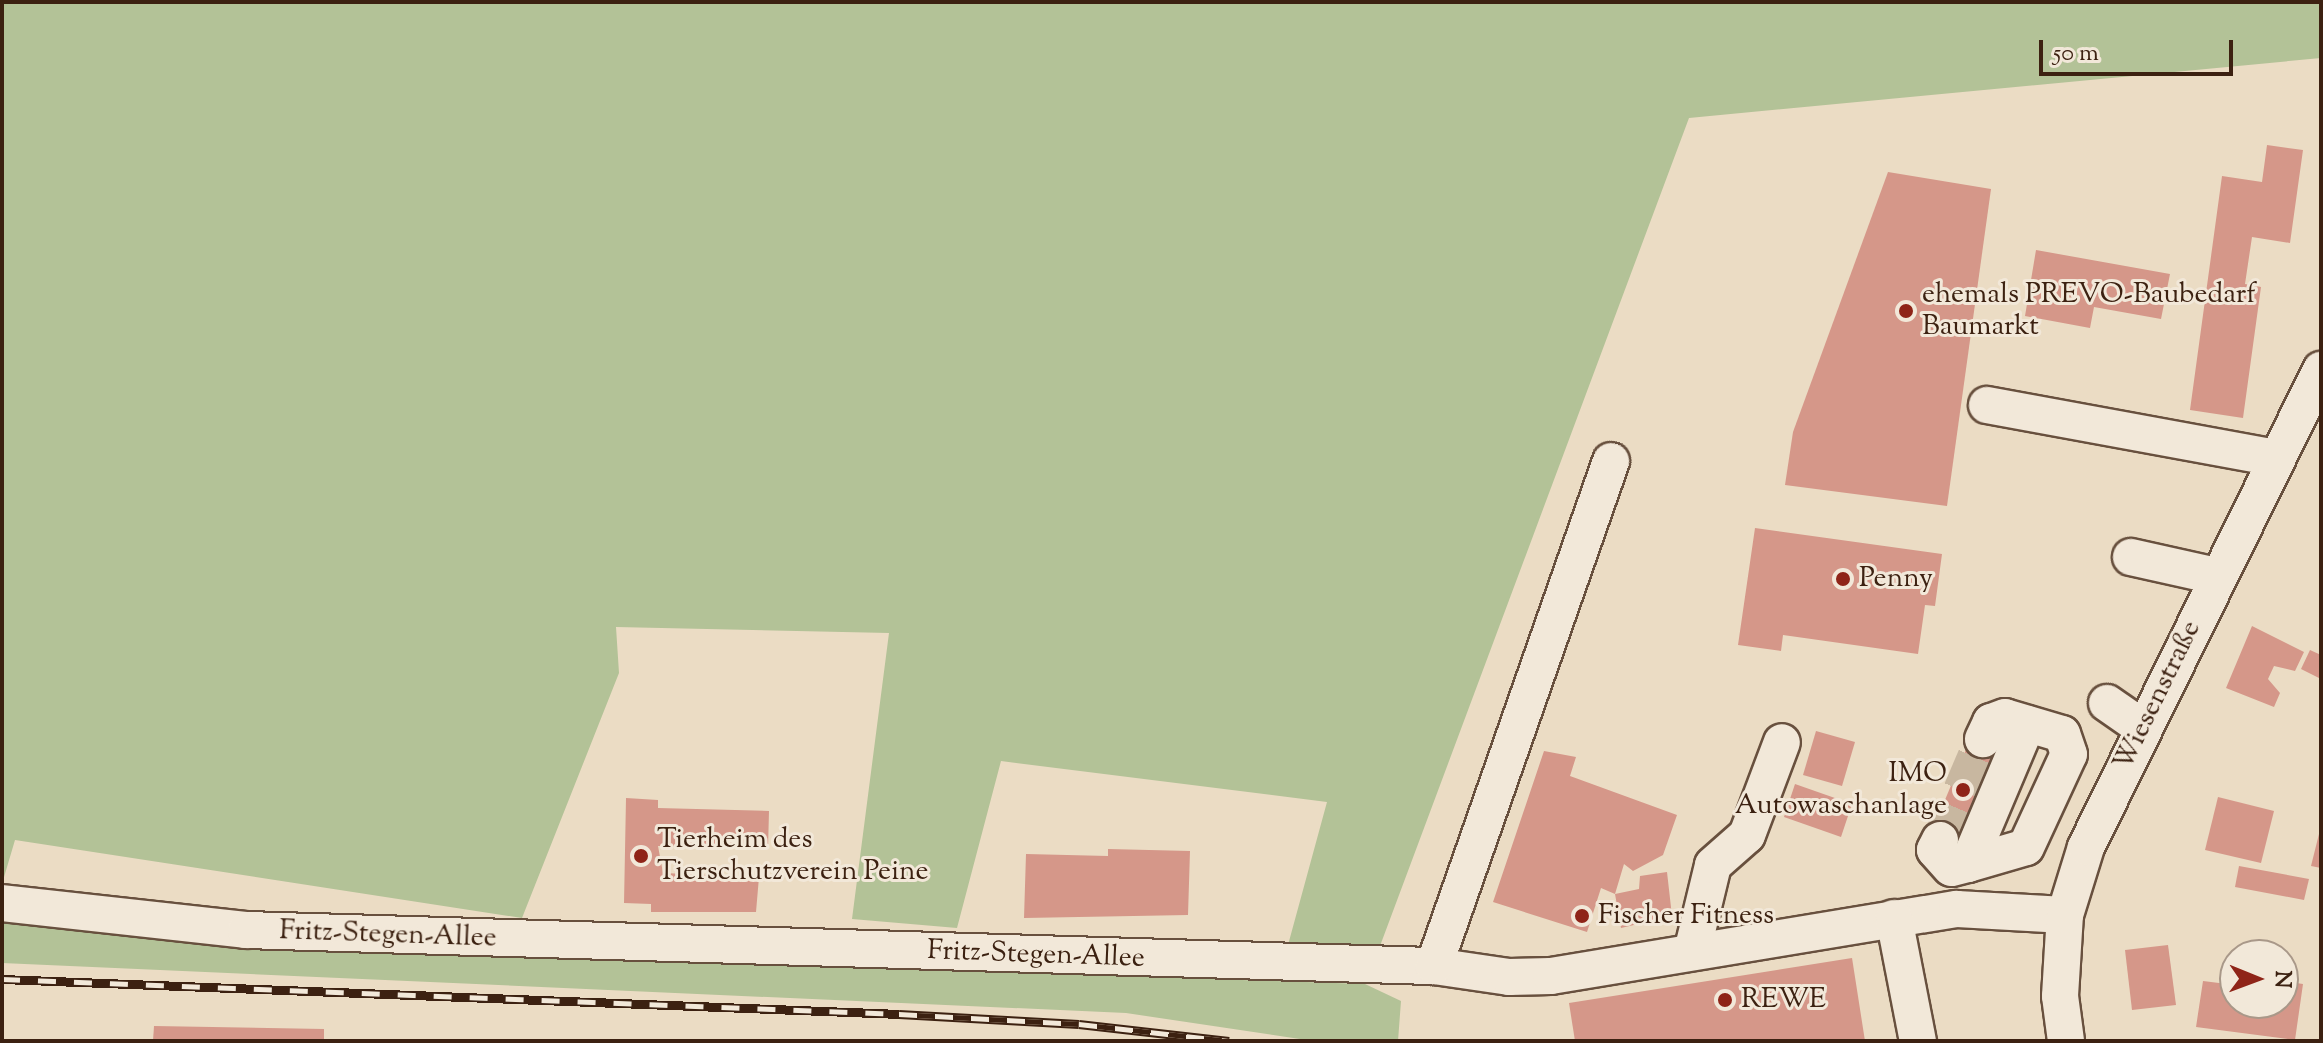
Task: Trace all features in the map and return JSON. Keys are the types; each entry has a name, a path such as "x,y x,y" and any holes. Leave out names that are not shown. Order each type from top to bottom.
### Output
{"street":[{"name":"Wiesenstraße","path":"2066,1041 2060,996 2065,915 2086,847 2216,576 2321,370"},
{"path":"1987,405 2277,458"},
{"path":"1434,966 1611,461"},
{"path":"2131,557 2216,576"},
{"path":"2107,703 2143,728"},
{"path":"1953,858 2026,847 2069,754 2062,734 2005,717 1991,722 1983,739"},
{"path":"1957,909 1953,858 2027,724"},
{"path":"1692,952 1713,865 1747,835 1782,742"},
{"name":"Fritz-Stegen-Allee","path":"2,903 246,930 1434,966 1509,977 1551,976 1957,909 2065,915"},
{"path":"1894,918 1918,1041"}],"green space":[{"path":"2,2 2321,2 2321,58 1689,118 1380,946 1288,945 1327,802 1001,761 957,928 852,919 889,633 616,627 619,673 522,918 15,840 2,884"},
{"path":"2,920 272,948 1365,984 1401,1001 1398,1041 1313,1041 1126,1013 2,963"}],"building":[{"path":"2267,145 2303,150 2290,243 2252,237 2245,284 2261,287 2243,418 2190,410 2222,176 2262,182"},
{"name":"ehemals PREVO-Baubedarf Baumarkt","path":"1888,172 1991,189 1947,506 1785,485 1793,432"},
{"path":"2036,250 2170,274 2161,319 2094,307 2090,328 2025,316"},
{"name":"Penny","path":"1755,528 1942,554 1935,606 1925,605 1918,654 1783,635 1781,651 1738,645"},
{"path":"2252,626 2304,652 2295,671 2274,666 2268,679 2280,693 2274,707 2226,688"},
{"path":"2310,650 2321,655 2321,679 2301,669"},
{"path":"1816,731 1855,742 1842,786 1803,775"},
{"name":"IMO Autowaschanlage","path":"1972,735 1997,745 1955,846 1930,836"},
{"path":"1544,751 1576,757 1570,776 1677,815 1663,855 1633,871 1624,864 1615,894 1601,888 1587,932 1493,902"},
{"path":"1795,784 1852,804 1841,837 1784,817"},
{"path":"2218,797 2274,811 2261,863 2205,850"},
{"name":"Tierheim des Tierschutzverein Peine","path":"626,798 658,800 658,808 769,811 768,849 658,846 663,873 759,877 756,912 651,912 651,904 624,903"},
{"path":"2321,830 2321,868 2311,866"},
{"path":"1108,849 1190,851 1188,915 1024,918 1026,854 1108,856"},
{"path":"2239,866 2309,879 2304,900 2235,887"},
{"path":"1667,872 1672,916 1621,928 1615,894 1639,889 1640,876"},
{"path":"2168,945 2176,1005 2132,1010 2125,950"},
{"name":"REWE","path":"1852,958 1865,1041 1575,1041 1569,1003"},
{"path":"2203,981 2219,983 2219,1019 2298,1019 2295,1040 2196,1027"},
{"path":"2299,983 2303,984 2299,1012"},
{"path":"154,1026 324,1029 324,1041 153,1041"}],"tunnel":[{"path":"1940,840 1983,739"}],"railway":[{"path":"2,979 899,1014 1079,1024 1229,1041"}],"place":[{"name":"ehemals PREVO-Baubedarf Baumarkt","path":"1906,311"},
{"name":"Penny","path":"1843,579"},
{"name":"IMO Autowaschanlage","path":"1963,790"},
{"name":"Tierheim des Tierschutzverein Peine","path":"641,856"},
{"name":"Fischer Fitness","path":"1582,916"},
{"name":"REWE","path":"1725,1000"}]}
